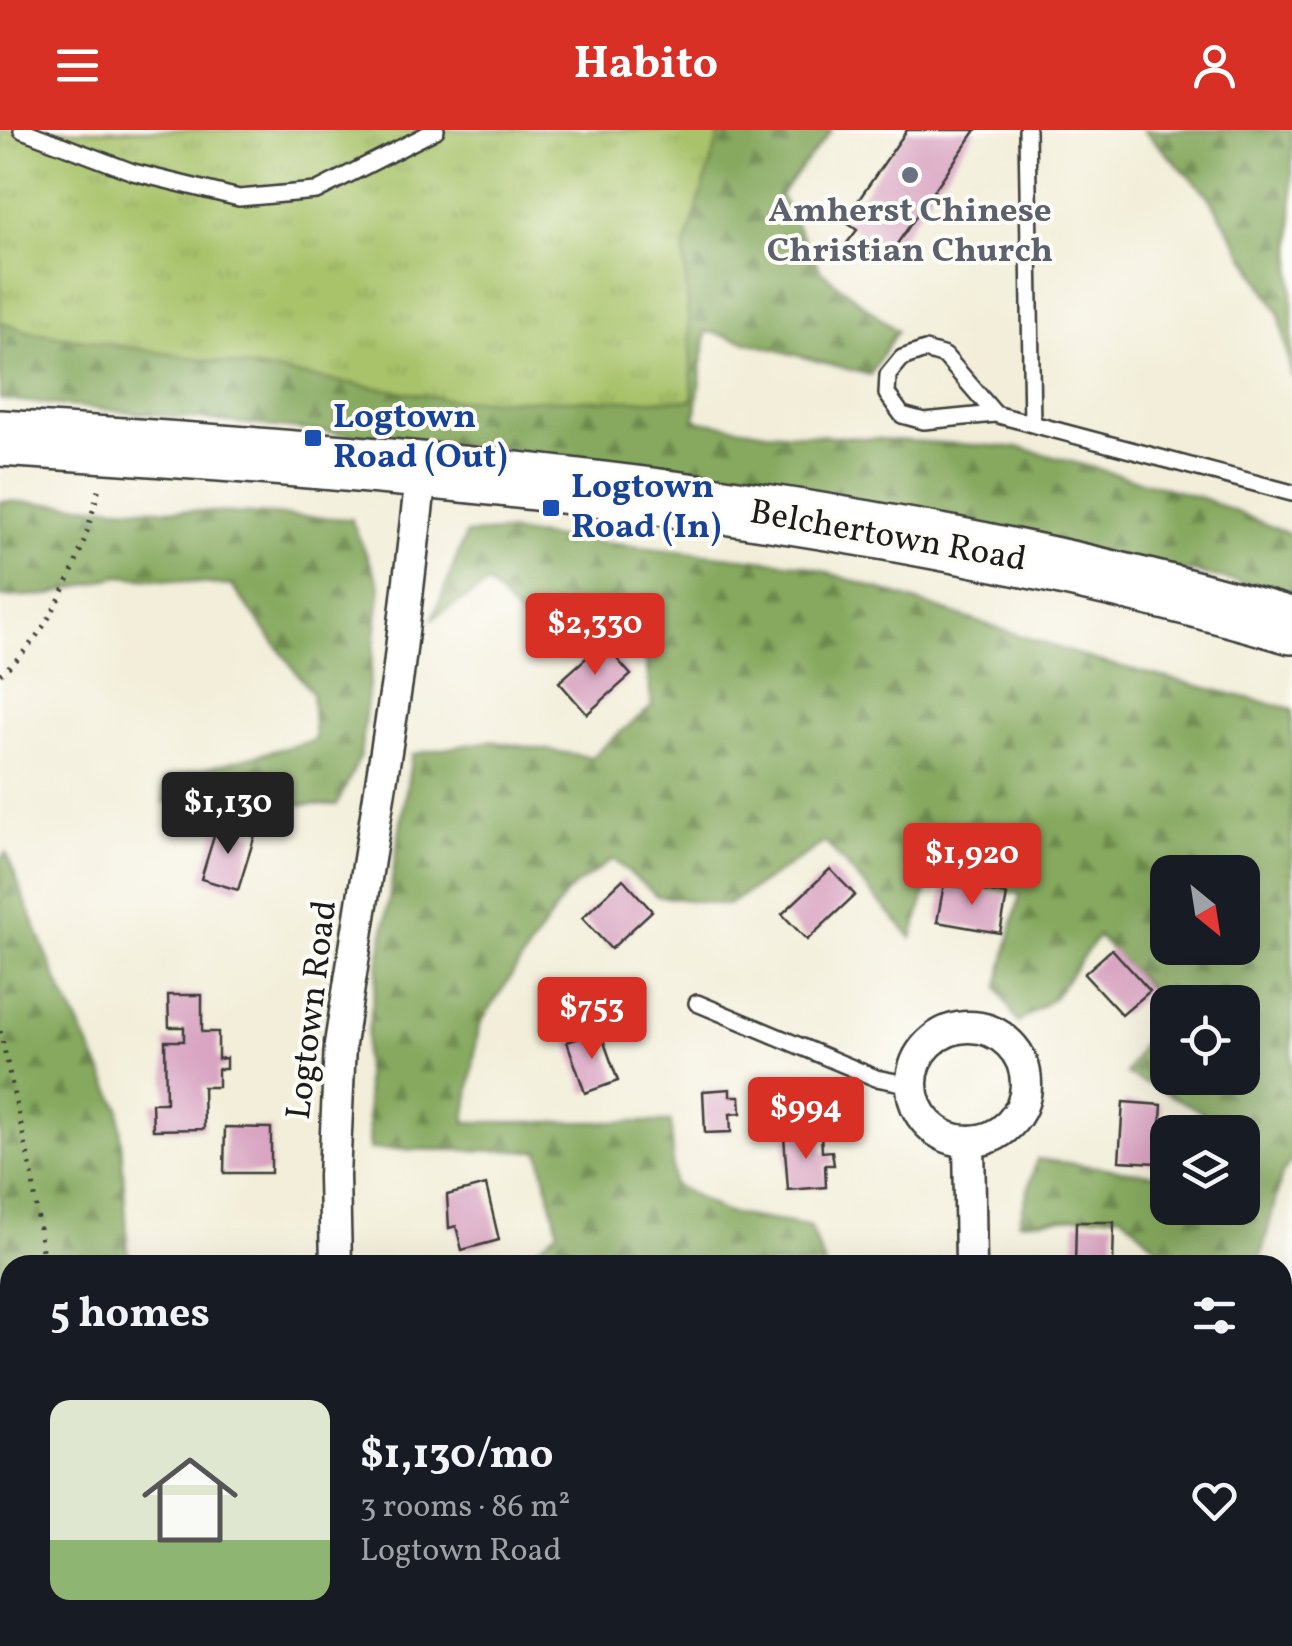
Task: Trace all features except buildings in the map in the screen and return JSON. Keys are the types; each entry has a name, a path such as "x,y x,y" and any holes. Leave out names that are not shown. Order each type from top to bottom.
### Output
{"highway":[{"name":"Belchertown Road","path":"0,438 422,468 583,485 856,528 1067,570 1292,626"}],"street":[{"name":"Logtown Road","path":"336,1255 334,1176 340,1044 398,675 422,468"},
{"path":"952,1030 984,1030 1012,1046 1025,1076 1020,1107 1000,1132 969,1141 946,1136 926,1121 912,1085 921,1054 952,1030"},
{"path":"969,1141 971,1255"}],"lane":[{"path":"22,130 132,172 239,198 316,191 436,130"},
{"path":"1027,130 1032,424"},
{"path":"995,414 944,356 924,350 902,358 888,375 887,394 902,415 924,421 995,414 1292,493"},
{"path":"697,1003 876,1078 912,1085"}],"path":[{"path":"0,674 17,661 54,604 76,560 90,530 108,444"},
{"path":"0,1031 32,1174 43,1255"}],"green space":[{"path":"0,130 721,130 684,250 693,400 453,400 28,331 0,322"},
{"path":"665,130 832,130 780,195 821,271 897,331 870,375 706,331 695,420 766,432 1022,448 1202,498 1292,535 1292,593 694,469 0,399 0,275"},
{"path":"1143,130 1292,130 1292,378 1279,313 1208,195"},
{"path":"0,501 351,519 381,588 360,757 337,805 163,802 164,779 315,740 312,693 232,586 119,576 50,595 0,597"},
{"path":"504,532 805,565 1098,661 1292,709 1292,1160 1282,1174 1262,1255 1153,1255 1156,1246 1121,1214 1019,1222 1037,1159 1150,1174 1150,1225 1260,1225 1260,1115 1202,1115 1203,1112 1169,1095 1260,1095 1260,985 1150,985 1150,989 1098,936 1053,998 1018,1023 998,988 1020,894 930,878 912,938 825,842 728,905 657,896 613,859 566,893 479,1025 465,1122 671,1122 673,1184 727,1213 810,1226 821,1255 528,1255 558,1231 539,1151 370,1149 364,1056 412,754 490,741 591,757 652,706 645,655 601,636 523,621 489,584 433,618 466,534"},
{"path":"6,853 57,980 119,1107 128,1255 0,1255 0,860"},
{"path":"1150,1029 1150,1086 1126,1074"}],"place":[{"name":"Amherst Chinese Christian Church","path":"910,175"},
{"name":"Logtown Road (Out)","path":"313,438"},
{"name":"Logtown Road (In)","path":"551,508"}]}
